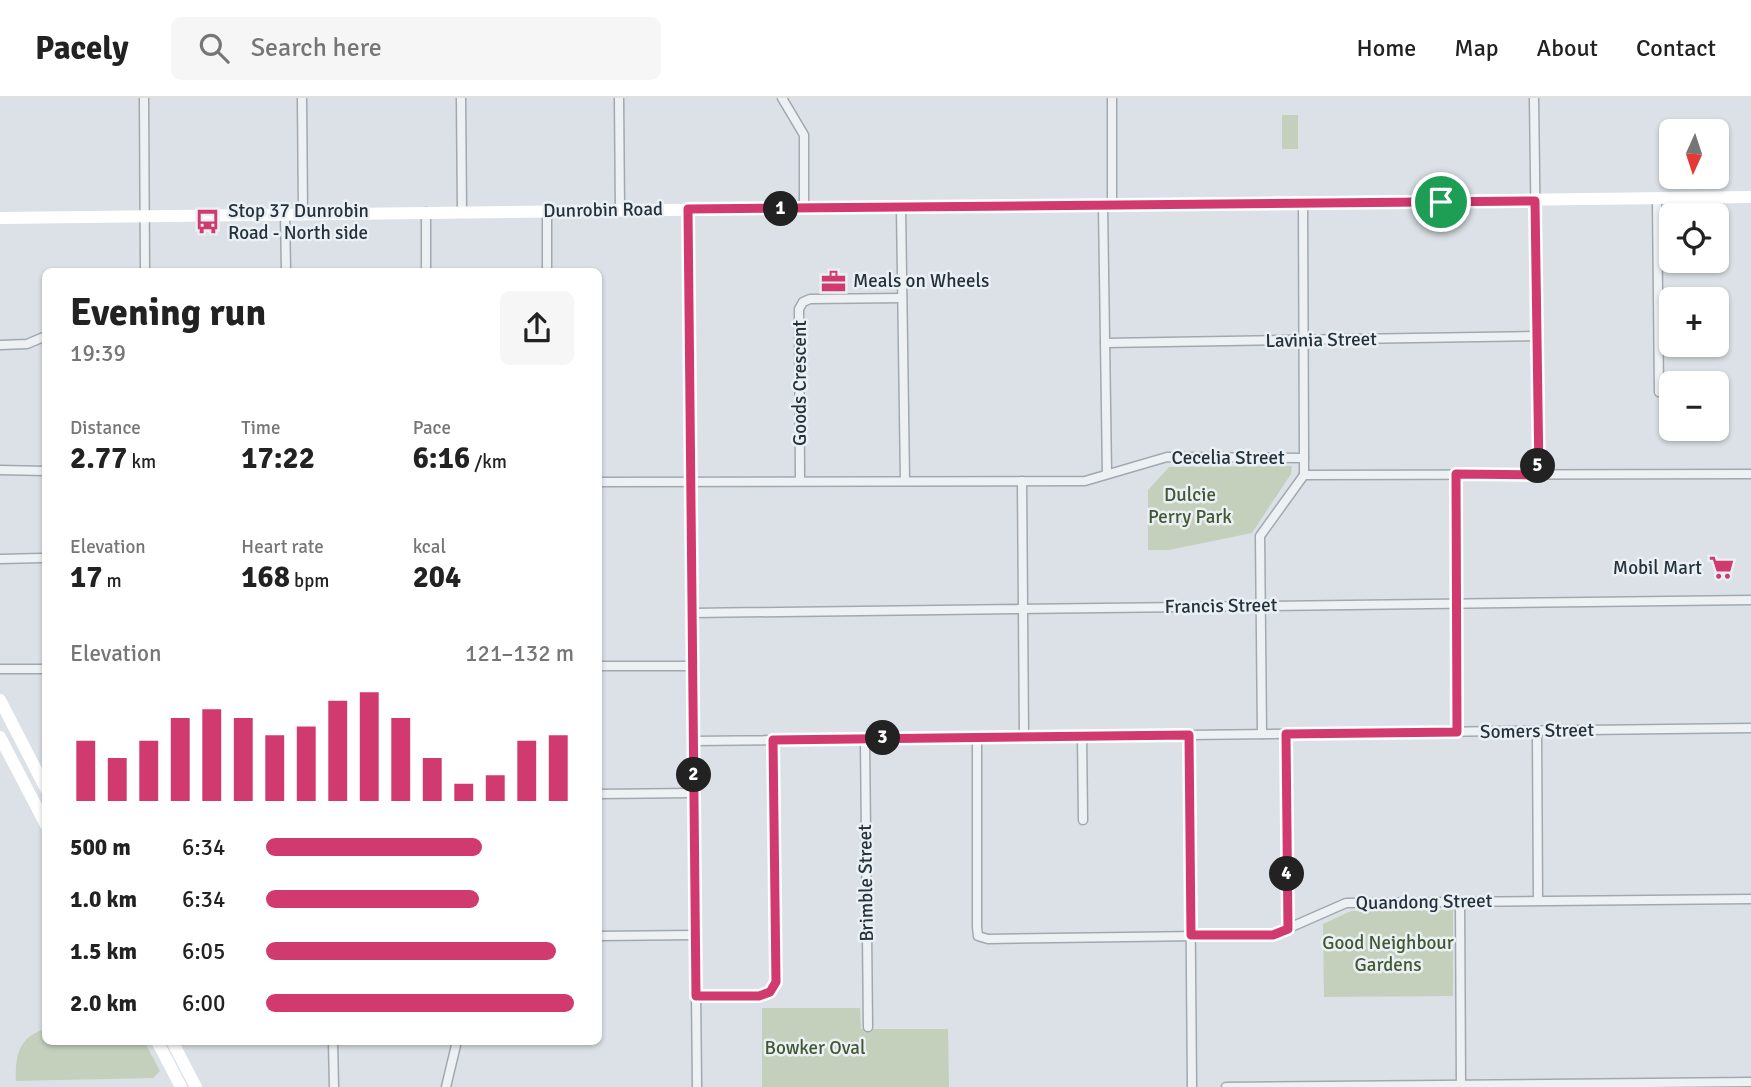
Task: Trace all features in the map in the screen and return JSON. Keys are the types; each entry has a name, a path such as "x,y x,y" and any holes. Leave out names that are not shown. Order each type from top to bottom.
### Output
{"street":[{"path":"144,98 145,268"},
{"path":"302,98 303,214"},
{"path":"461,98 462,212"},
{"path":"619,98 620,210"},
{"path":"782,98 804,135 804,208"},
{"path":"1107,474 1105,343 1112,98"},
{"path":"1534,98 1539,475"},
{"name":"Dunrobin Road","path":"0,218 1751,197"},
{"path":"1657,199 1660,371"},
{"path":"1303,203 1304,458"},
{"path":"901,207 905,481"},
{"path":"688,209 697,1087"},
{"path":"547,211 547,268"},
{"path":"426,212 426,268"},
{"path":"285,214 286,268"},
{"name":"Goods Crescent","path":"800,481 799,309 803,302 810,299 902,298"},
{"name":"Lavinia Street","path":"1105,343 1537,336"},
{"path":"0,345 27,344 42,338"},
{"name":"Cecelia Street","path":"602,482 1085,481 1167,457 1304,458 1304,475 1751,474"},
{"path":"0,470 42,471"},
{"path":"1456,474 1457,732"},
{"path":"1262,734 1260,536 1304,475"},
{"path":"1022,481 1024,737"},
{"path":"0,559 42,558"},
{"name":"Francis Street","path":"692,613 1751,600"},
{"path":"602,666 692,666"},
{"path":"0,669 42,669"},
{"path":"0,700 42,781"},
{"name":"Somers Street","path":"693,741 1751,728"},
{"path":"1536,731 1538,900"},
{"path":"1286,734 1288,929"},
{"path":"1189,735 1192,1087"},
{"path":"1082,736 1083,820"},
{"path":"0,737 42,817"},
{"name":"Quandong Street","path":"977,737 978,936 989,939 1273,935 1346,903 1751,899"},
{"name":"Brimble Street","path":"865,738 868,1027"},
{"path":"696,996 759,996 770,992 776,982 773,740"},
{"path":"602,794 694,793"},
{"path":"1460,901 1461,1086"},
{"path":"602,936 695,935"},
{"path":"160,1045 189,1086"},
{"path":"174,1045 189,1086"},
{"path":"333,1045 334,1087"},
{"path":"446,1087 456,1045"},
{"path":"1226,1087 1751,1082"}],"green space":[{"path":"1282,115 1298,115 1298,149 1282,149"},
{"name":"Dulcie Perry Park","path":"1292,466 1291,474 1252,533 1169,550 1148,550 1148,490 1169,467"},
{"name":"Good Neighbour Gardens","path":"1453,910 1453,996 1324,997 1323,924 1351,911"},
{"name":"Bowker Oval","path":"762,1008 860,1008 861,1029 948,1029 949,1087 762,1087"},
{"path":"42,1030 42,1045 146,1045 160,1071 153,1078 16,1081 16,1063 20,1048 36,1032"}],"place":[{"name":"Stop 37 Dunrobin Road - North side","path":"208,222"},
{"name":"Meals on Wheels","path":"833,281"},
{"name":"Mobil Mart","path":"1722,568"}],"route":[{"path":"1535,201 1539,475 1456,474 1457,732 1286,734 1288,929 1273,935 1191,935 1189,735 773,740 776,982 770,992 759,996 696,996 688,209 1441,202 1535,201"}]}
